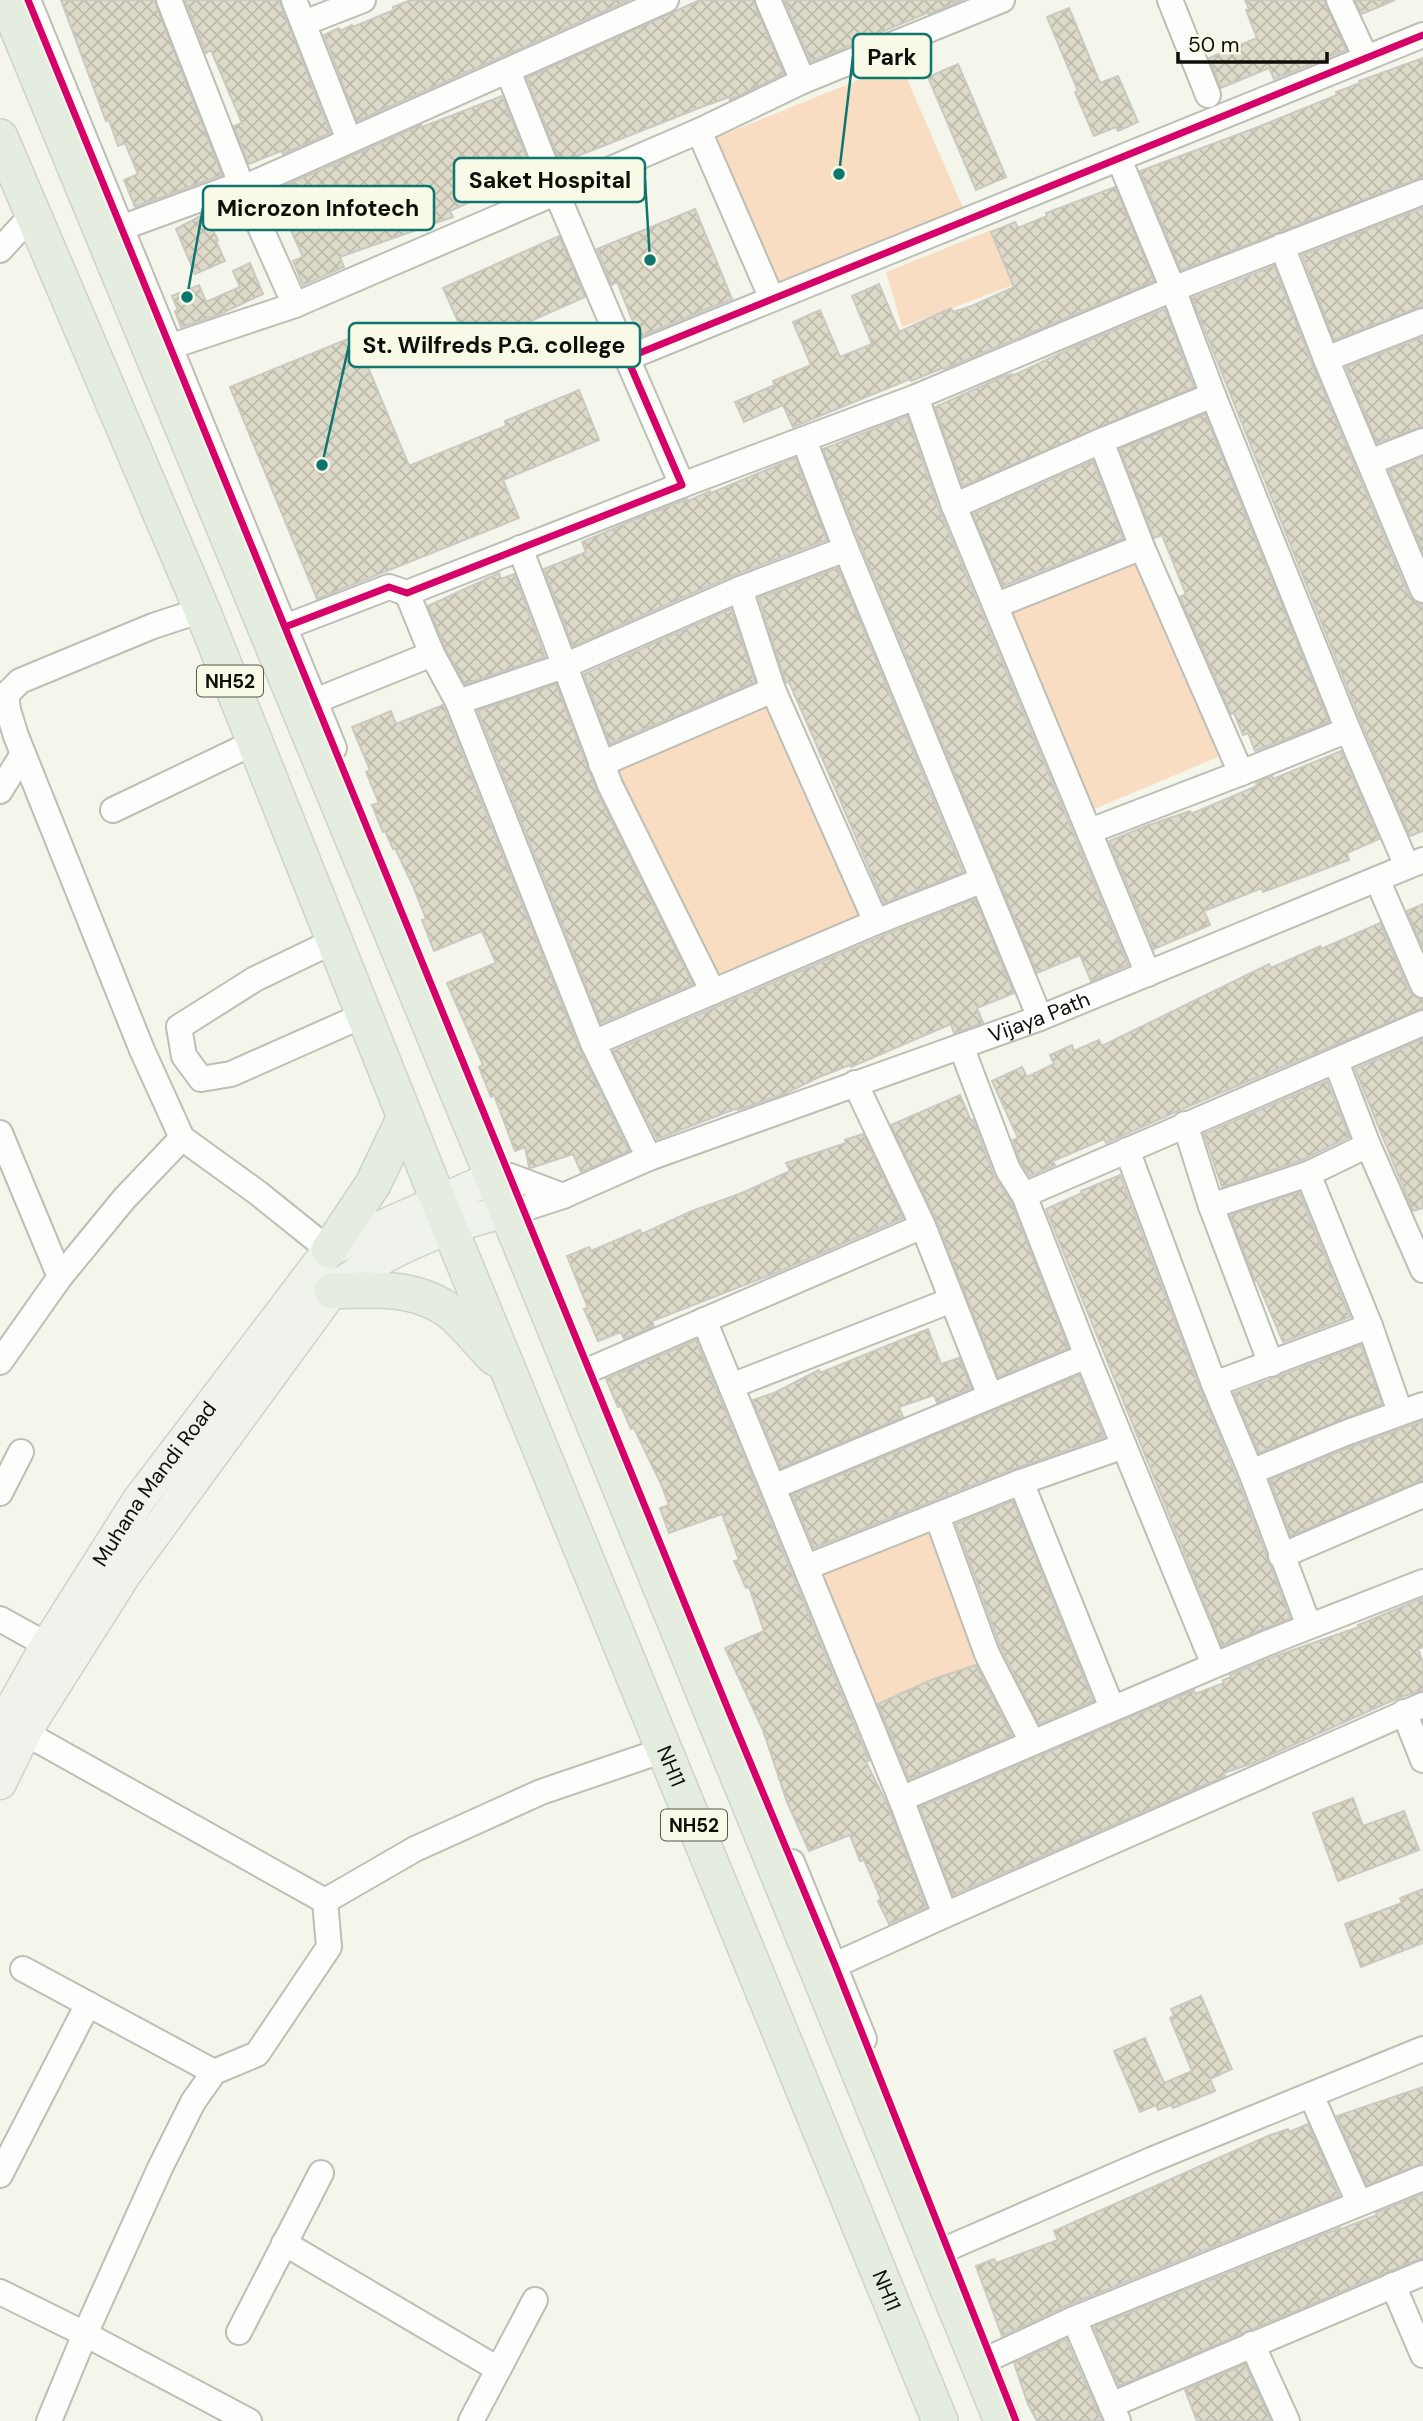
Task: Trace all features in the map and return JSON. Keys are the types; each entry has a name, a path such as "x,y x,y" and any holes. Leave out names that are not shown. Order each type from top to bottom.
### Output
{"highway":[{"name":"NH52","path":"6,0 161,351 515,1210 1002,2421"},
{"name":"NH52","path":"3,155 33,214 202,610 444,1216"},
{"path":"329,1250 373,1184 405,1117"},
{"name":"NH11","path":"444,1216 940,2421"},
{"path":"332,1291 383,1289 423,1297 452,1313 507,1370"}],"main road":[{"path":"0,1783 10,1728 332,1291 359,1270 501,1177"},
{"path":"329,1250 444,1216 515,1210"},
{"name":"Muhana Mandi Road","path":"10,1728 47,1645 138,1502 329,1250"}],"street":[{"path":"28,0 121,228 161,351 285,627 501,1177 563,1196"},
{"path":"169,0 242,186 295,305"},
{"path":"295,0 349,140"},
{"path":"304,23 363,0"},
{"path":"768,0 803,81"},
{"path":"161,351 295,305 699,131 803,81 1002,0"},
{"path":"1170,0 1208,95"},
{"path":"1339,0 1366,58"},
{"path":"121,228 242,186 508,71 652,3"},
{"path":"627,358 1423,35"},
{"path":"508,71 556,192 682,485"},
{"path":"699,131 772,299"},
{"path":"1119,159 1348,730 1415,863"},
{"path":"285,627 389,587 407,593 916,397 1173,289 1423,192"},
{"path":"0,250 33,214"},
{"path":"1282,246 1326,359 1423,590"},
{"path":"1326,359 1423,321"},
{"path":"954,506 1213,395"},
{"path":"916,397 954,506 1148,974"},
{"path":"804,439 846,548 1040,1018"},
{"path":"1101,441 1142,547 1241,773"},
{"path":"1370,462 1423,441"},
{"path":"996,605 1142,547"},
{"path":"520,548 601,764 713,992"},
{"path":"458,702 564,666 740,589 846,548"},
{"path":"740,589 774,691 876,922"},
{"path":"407,593 432,654 458,702 593,1043 649,1158"},
{"path":"202,610 153,626 20,681 6,695 8,710 23,754 142,1050 182,1139 329,1250"},
{"path":"315,701 432,654"},
{"path":"601,764 774,691"},
{"path":"1090,831 1348,730"},
{"path":"113,810 255,742"},
{"path":"0,791 23,754"},
{"name":"Vijaya Path","path":"515,1210 563,1196 649,1158 1040,1018 1415,863"},
{"path":"1377,879 1423,985"},
{"path":"593,1043 876,922 983,880"},
{"path":"334,940 255,979 179,1027 184,1056 201,1079 231,1074 364,1015"},
{"path":"1024,1195 1423,1023"},
{"path":"961,1046 1008,1170 1024,1195 1214,1665"},
{"path":"1336,1062 1368,1145 1423,1270"},
{"path":"855,1083 923,1226 990,1396"},
{"path":"1185,1124 1211,1206 1271,1364"},
{"path":"0,1133 60,1278"},
{"path":"0,1362 60,1278 124,1199 182,1139"},
{"path":"1211,1206 1308,1174 1368,1145"},
{"path":"1126,1150 1308,1626"},
{"path":"1251,1472 1412,1408 1370,1326 1308,1174"},
{"path":"515,1210 589,1370 835,1965 1016,2421"},
{"path":"589,1370 923,1226"},
{"path":"732,1386 952,1300"},
{"path":"704,1320 807,1567 945,1914"},
{"path":"1214,1384 1370,1326"},
{"path":"773,1487 1087,1356"},
{"path":"807,1567 1021,1482 1124,1446"},
{"path":"0,1493 22,1452"},
{"path":"1021,1482 1112,1708"},
{"path":"1281,1556 1423,1495"},
{"path":"937,1516 987,1654 1032,1742"},
{"path":"901,1799 1214,1665 1423,1582"},
{"path":"0,1619 47,1645"},
{"path":"835,1965 1413,1708 1423,1760"},
{"path":"10,1728 325,1901"},
{"path":"325,1901 415,1849 541,1792 664,1750"},
{"path":"49,2421 85,2333 193,2102 214,2072 257,2054 329,1947 325,1901"},
{"path":"23,1969 214,2072"},
{"path":"0,2175 88,2004"},
{"path":"946,2249 1151,2160 1423,2049"},
{"path":"1311,2095 1359,2203"},
{"path":"239,2332 321,2173"},
{"path":"990,2358 1074,2319 1423,2178"},
{"path":"284,2243 498,2369"},
{"path":"1074,2319 1114,2413 1252,2344 1423,2273"},
{"path":"1393,2285 1423,2355"},
{"path":"0,2292 85,2333 249,2421"},
{"path":"471,2421 535,2300"},
{"path":"1252,2344 1287,2421"}],"shaded area":[{"path":"900,63 964,210 777,284 715,138"},
{"path":"991,230 1013,285 902,327 886,272"},
{"path":"1142,547 1218,757 1092,810 1002,609"},
{"path":"773,691 876,922 713,992 601,764"},
{"path":"937,1516 1032,1742 901,1799 807,1567"}],"building":[{"path":"61,0 154,0 222,175 135,207 124,180 138,174 125,143 118,146 109,120 106,121"},
{"path":"185,0 279,0 330,133 283,154 281,151 249,164 234,126 242,123 211,50 206,53"},
{"path":"411,0 629,0 357,121 324,35 339,28 340,31 352,25 353,27"},
{"path":"700,0 753,0 784,74 730,100 729,97 699,108 560,163 527,78"},
{"path":"784,0 963,0 811,62"},
{"path":"1245,0 1324,0 1346,50 1274,79 1269,68 1221,88 1209,58 1257,38"},
{"path":"1355,0 1395,0 1362,14"},
{"path":"1069,8 1100,83 1118,76 1138,122 1118,131 1116,127 1094,136 1047,17"},
{"path":"1423,58 1423,177 1181,270 1140,171 1258,127 1337,95 1336,92 1360,83 1359,81"},
{"path":"958,64 1006,177 976,190 928,77"},
{"path":"502,96 533,173 450,211 453,217 340,257 344,267 303,285 293,261 303,257 282,211 271,216 262,196 421,125 422,127"},
{"path":"1115,187 1154,281 944,369 911,381 910,379 793,427 783,405 744,422 735,402 775,385 773,381 811,365 793,322 820,310 840,357 872,344 852,296 879,284 899,332 951,308 953,312 972,306 1014,287 991,232 1015,222 1018,228 1047,216 1046,213"},
{"path":"1423,208 1423,306 1334,340 1302,255"},
{"path":"695,209 732,299 639,337 617,282 612,285 597,249"},
{"path":"204,214 218,240 216,241 225,261 195,274 176,229"},
{"path":"559,236 585,297 470,348 443,288"},
{"path":"250,263 263,294 218,315 181,327 172,296 199,285 206,302 240,287 233,271"},
{"path":"1274,266 1409,596 1423,605 1423,831 1410,836 1362,724 1192,298"},
{"path":"1165,309 1194,387 963,486 935,407"},
{"path":"355,336 409,466 506,426 505,421 579,390 599,440 503,480 519,518 317,599 230,387"},
{"path":"1423,337 1423,426 1377,443 1346,367"},
{"path":"1205,414 1329,722 1255,751 1248,733 1243,735 1234,713 1231,714 1180,597 1186,594 1162,535 1154,538 1120,449"},
{"path":"907,416 940,512 1128,965 1091,981 1080,955 1037,973 823,449"},
{"path":"1423,457 1423,552 1389,470"},
{"path":"795,458 827,540 734,575 573,646 544,569 586,552 582,542"},
{"path":"1093,461 1123,539 1003,586 973,514"},
{"path":"838,568 963,872 884,903 789,682 786,683 759,598"},
{"path":"499,573 501,579 514,574 545,657 465,684 445,648 428,606"},
{"path":"731,609 755,682 610,744 584,674"},
{"path":"556,684 597,792 693,984 601,1023 478,711"},
{"path":"443,705 579,1048 629,1151 581,1172 573,1154 531,1168 525,1147 515,1151 494,1095 491,1097 479,1067 483,1065 447,983 496,963 482,931 434,951 422,920 426,919 413,886 395,848 393,849 385,831 383,832 372,805 379,803 366,772 370,770 352,727 391,711 396,724"},
{"path":"1341,751 1379,839 1347,853 1349,860 1263,892 1262,888 1204,911 1210,925 1154,949 1109,841 1190,811 1191,814 1257,786 1256,783 1272,776 1273,779"},
{"path":"975,899 1014,993 977,1008 983,1023 954,1033 951,1024 851,1067 850,1065 819,1077 782,1095 738,1108 657,1139 613,1051"},
{"path":"1423,904 1423,948 1407,911"},
{"path":"1380,923 1409,991 1423,1000 1423,1008 1106,1143 1104,1139 1053,1161 1055,1165 1030,1176 1021,1163 1013,1140 1018,1138 992,1081 1022,1067 1027,1077 1054,1064 1050,1055 1072,1045 1074,1051 1099,1040 1102,1046 1269,964 1271,968"},
{"path":"1423,1039 1423,1208 1413,1211 1355,1069"},
{"path":"1327,1081 1349,1137 1302,1160 1222,1187 1204,1134"},
{"path":"960,1095 971,1121 973,1120 994,1176 1011,1202 1068,1348 998,1377 937,1221 891,1125"},
{"path":"863,1134 903,1218 773,1274 652,1321 654,1326 624,1339 621,1332 598,1341 584,1309 588,1308 567,1256 589,1247 591,1251 640,1230 642,1234 692,1211 742,1193 790,1171 786,1163 846,1143 845,1140"},
{"path":"1120,1175 1290,1618 1222,1646 1046,1209"},
{"path":"1299,1192 1350,1317 1283,1342 1255,1281 1230,1215"},
{"path":"928,1329 941,1364 959,1358 971,1388 937,1403 934,1395 899,1407 903,1417 781,1468 753,1400 774,1393 819,1370 820,1373"},
{"path":"696,1340 869,1761 866,1762 887,1804 926,1907 889,1924 864,1860 860,1861 850,1835 809,1851 787,1802 763,1730 725,1648 764,1631 749,1587 746,1588 734,1561 739,1560 722,1514 669,1533 660,1508 669,1505 661,1484 634,1428 631,1429 621,1406 618,1407 606,1379"},
{"path":"1361,1345 1382,1404 1259,1453 1234,1393"},
{"path":"1079,1375 1104,1437 1016,1468 814,1548 792,1495"},
{"path":"1423,1421 1423,1480 1291,1536 1270,1480"},
{"path":"1013,1501 1093,1701 1039,1724 1001,1648 956,1524"},
{"path":"1423,1598 1423,1647 1418,1649 1423,1663 1423,1690 1398,1698 1253,1763 1224,1773 1225,1776 953,1895 920,1807 1194,1690 1195,1694 1224,1683 1223,1680 1231,1677 1230,1675 1273,1657 1359,1627 1358,1625"},
{"path":"976,1665 1012,1736 909,1779 878,1704 931,1680"},
{"path":"1353,1798 1363,1826 1404,1811 1419,1850 1338,1881 1313,1813"},
{"path":"1423,1889 1423,1943 1361,1967 1345,1924 1402,1903 1400,1898"},
{"path":"1201,1996 1232,2069 1210,2079 1215,2091 1173,2108 1171,2105 1158,2110 1156,2105 1140,2112 1114,2051 1145,2038 1164,2083 1192,2071 1170,2018 1174,2016 1171,2009"},
{"path":"1423,2087 1423,2163 1367,2185 1337,2116"},
{"path":"1308,2124 1339,2196 1068,2305 1002,2336 976,2266 994,2259 996,2263 1058,2240 1054,2231 1268,2136 1288,2129 1289,2132"},
{"path":"1423,2194 1423,2258 1119,2386 1094,2327 1377,2215 1376,2213"},
{"path":"1066,2339 1102,2421 1037,2421 1028,2404 1014,2363"},
{"path":"1245,2364 1271,2421 1197,2421 1185,2390"}],"cycle path":[{"path":"28,0 835,1965 1016,2421"},
{"path":"285,627 389,587 407,593 682,485 627,358 1423,35"}],"place":[{"name":"Park","path":"839,174"},
{"name":"Saket Hospital","path":"650,260"},
{"name":"Microzon Infotech","path":"187,297"},
{"name":"St. Wilfreds P.G. college","path":"322,465"}]}
